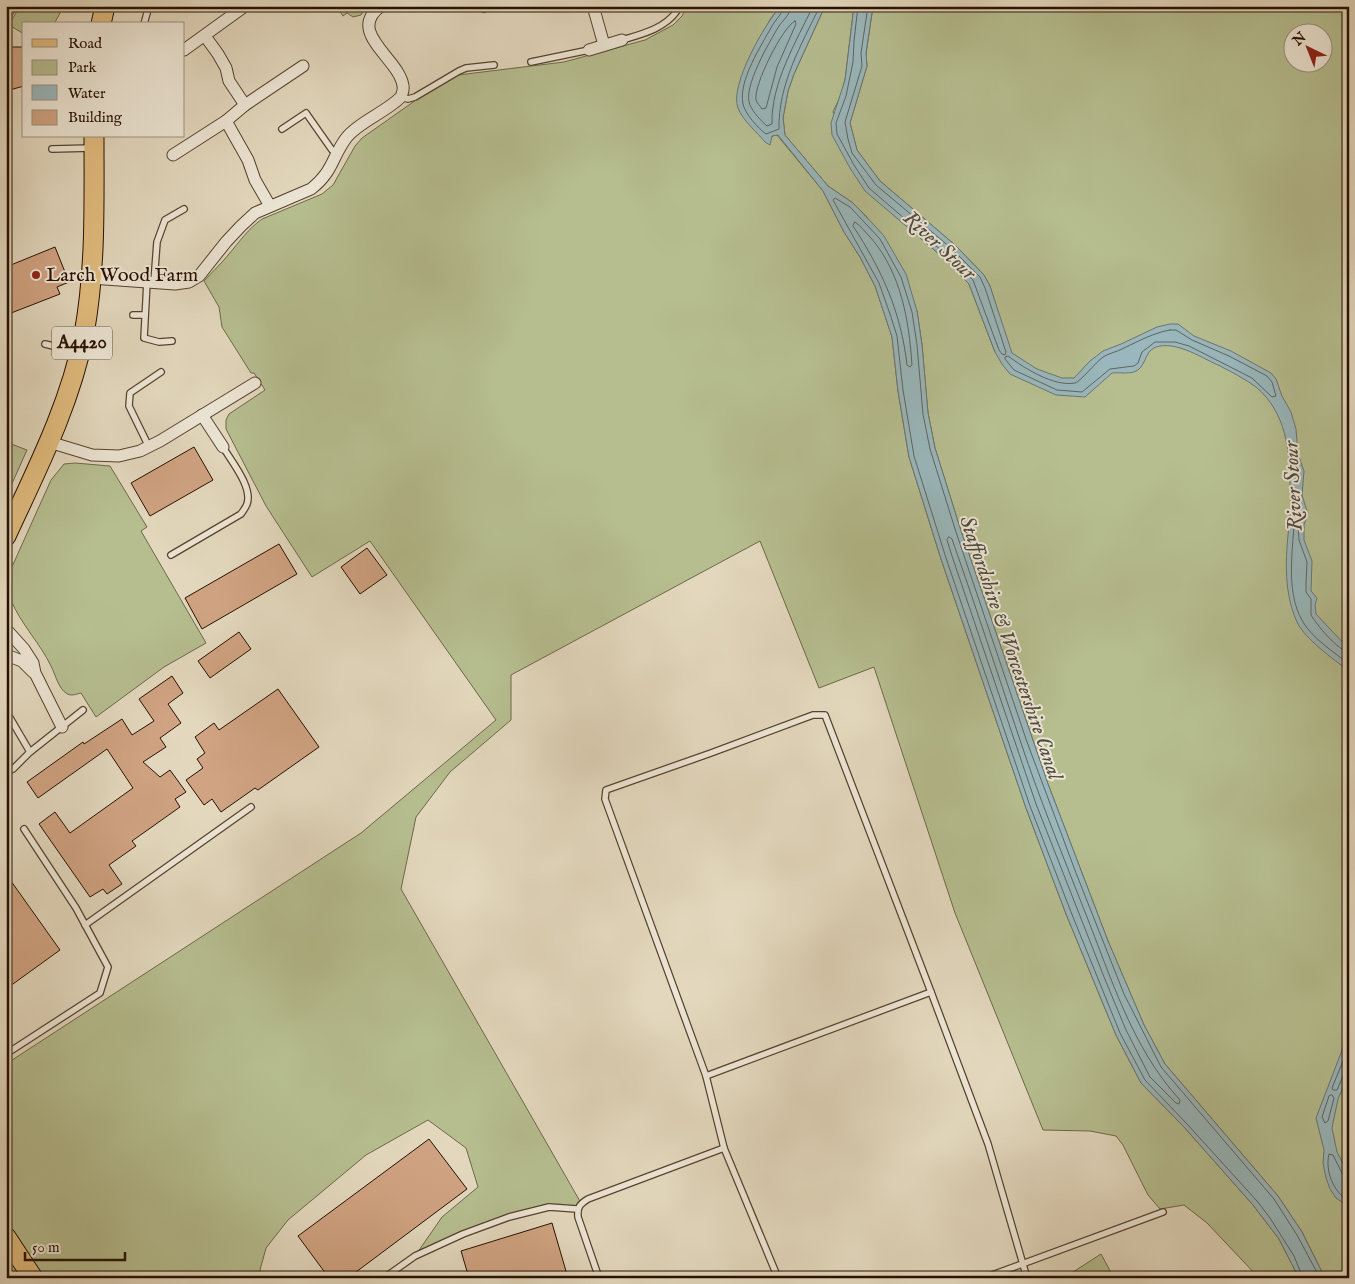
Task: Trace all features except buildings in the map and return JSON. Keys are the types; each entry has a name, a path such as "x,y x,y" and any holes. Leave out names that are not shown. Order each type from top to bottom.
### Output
{"main road":[{"path":"101,22 105,6"},
{"name":"A4420","path":"6,536 49,442 80,352 91,278 94,142"},
{"path":"6,1237 33,1278"}],"street":[{"path":"185,49 245,6"},
{"path":"91,278 175,284 189,282 199,276 240,226 255,213 311,189 319,182 331,168 348,136 401,97 404,85 372,37 369,29 370,16 380,6"},
{"path":"593,6 604,45"},
{"path":"205,36 218,54 226,68 229,81 245,105"},
{"path":"589,50 622,40"},
{"path":"173,155 226,121 245,105 303,66"},
{"path":"226,121 248,160 255,180 270,206"},
{"path":"49,442 92,456 120,456 140,451 255,384"},
{"path":"202,415 222,447"},
{"path":"6,628 33,663 35,673 62,727"},
{"path":"6,655 22,661 35,673"}],"lane":[{"path":"145,22 149,6"},
{"path":"484,9 491,6"},
{"path":"622,40 648,33 672,18 677,11"},
{"path":"531,62 589,50"},
{"path":"401,97 408,100 415,97 466,68 494,66"},
{"path":"282,129 306,113 332,150 339,153"},
{"path":"52,149 94,142"},
{"path":"172,341 159,342 144,338 144,315 157,242 165,220 184,208"},
{"path":"133,315 144,315"},
{"path":"45,344 80,352"},
{"path":"149,447 129,406 130,393 161,372"},
{"path":"171,555 241,514 248,503 248,492 244,481 222,447"},
{"path":"6,710 30,752"},
{"path":"7,771 13,769 30,752 83,710"},
{"path":"778,1278 724,1148 706,1076 605,799 606,790 813,715 825,715 988,1144 1027,1278"},
{"path":"85,925 251,807"},
{"path":"6,1054 100,992 108,967 76,908 24,829"},
{"path":"706,1076 931,992"},
{"path":"599,1278 578,1217 577,1209 581,1203 724,1148"},
{"path":"384,1278 415,1256 463,1234 509,1218 550,1207 577,1209"},
{"path":"984,1278 1163,1212"}],"green space":[{"path":"6,6 18,6 6,27"},
{"path":"20,6 64,6 55,22 22,22 22,33 9,25"},
{"path":"336,6 366,6 361,15 353,17 347,13 343,16"},
{"path":"687,6 781,6 771,18 746,65 771,140 772,136 777,135 823,191 875,286 892,337 898,391 909,457 941,559 1026,808 1066,914 1116,1035 1141,1083 1184,1127 1253,1205 1279,1239 1299,1278 1259,1278 1207,1223 1184,1205 1160,1209 1148,1195 1123,1145 1116,1136 1090,1131 1043,1130 955,913 874,667 819,688 760,541 511,675 511,720 450,772 416,817 401,889 581,1203 577,1209 549,1207 509,1217 415,1256 442,1217 478,1187 466,1148 428,1120 366,1155 288,1220 266,1248 260,1270 263,1278 6,1278 6,1064 361,833 496,720 370,541 312,577 266,506 226,429 226,420 229,414 265,390 254,373 251,373 222,327 219,307 204,281 257,223 262,219 322,194 333,185 355,146 362,138 416,100 458,75 564,62 645,40 673,25 682,16"},
{"path":"825,6 854,6 845,80 841,95 833,112 890,212 946,260 969,284 995,352 1006,339 990,286 984,275 955,245 880,181 857,150 850,123 867,66 866,54 873,6 1349,6 1349,1278 1325,1278 1302,1232 1278,1196 1165,1064 1144,1025 1108,941 1048,784 961,531 935,448 928,413 917,311 867,217 853,203 828,186 785,135 783,118 788,91"},
{"path":"6,442 27,450 6,497"},
{"path":"64,464 110,466 147,527 141,531 206,643 164,667 96,717 81,693 70,695 61,688 51,666 15,608 9,589 11,569 51,480"},
{"path":"1101,1254 1114,1278 1071,1278 1070,1274"}],"water":[{"path":"781,6 825,6 788,91 783,118 785,135 828,186 853,203 884,236 906,274 917,311 928,413 935,448 961,531 1048,784 1108,941 1144,1025 1165,1064 1278,1196 1302,1232 1325,1278 1299,1278 1279,1239 1253,1205 1184,1127 1141,1083 1116,1035 1066,914 1026,808 941,559 909,457 898,391 892,337 875,286 823,191 778,135 772,136 770,145 765,142 747,122 738,108 737,98 743,71 766,26"},
{"name":"River Stour","path":"854,6 873,6 866,53 867,66 850,123 857,150 880,181 955,245 984,275 990,286 1012,353 1037,369 1062,378 1074,378 1090,361 1103,351 1157,327 1178,324 1194,336 1231,351 1271,373 1276,379 1282,396 1291,412 1296,429 1298,454 1304,471 1302,495 1308,514 1304,525 1304,540 1312,561 1311,591 1317,598 1315,605 1316,614 1349,649 1349,671 1306,635 1297,622 1292,609 1286,570 1290,510 1290,473 1287,446 1280,420 1274,408 1256,387 1234,373 1198,355 1168,346 1155,347 1141,367 1135,372 1112,373 1085,397 1056,395 1010,374 995,352 969,284 946,260 865,191 832,135 831,123 845,80"},
{"path":"1349,1032 1349,1074 1338,1099 1332,1128 1337,1152 1349,1175 1349,1207 1336,1198 1330,1189 1323,1163 1324,1150 1316,1118"}],"place":[{"name":"Larch Wood Farm","path":"36,275"}],"water label":[{"name":"Staffordshire & Worcestershire Canal","path":"1010,648"}]}
